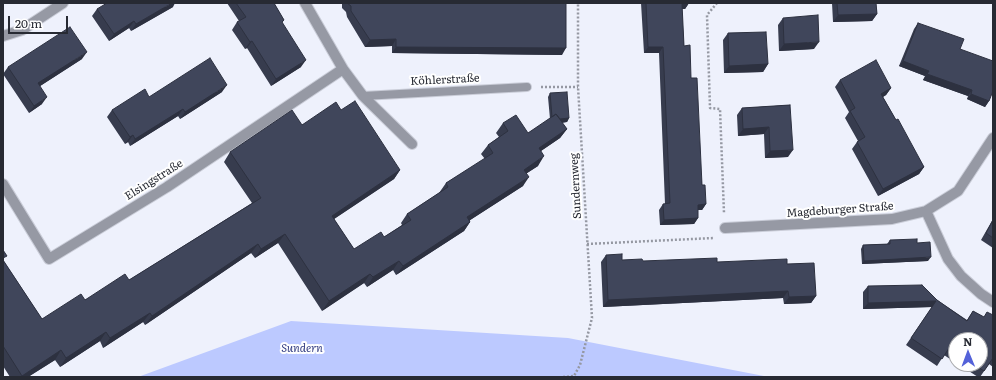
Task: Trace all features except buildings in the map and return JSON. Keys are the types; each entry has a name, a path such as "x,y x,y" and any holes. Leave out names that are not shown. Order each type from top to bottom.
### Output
{"street":[{"path":"3,36 22,30 63,3"},
{"path":"305,3 343,69 363,96 412,144"},
{"name":"Elsingstraße","path":"3,184 48,259 168,187 343,69"},
{"name":"Magdeburger Straße","path":"725,228 892,219 926,211 958,191 993,138"},
{"path":"926,211 948,259 961,276 981,294 993,302"}],"lane":[{"name":"Köhlerstraße","path":"363,96 527,87"}],"path":[{"name":"Sundernweg","path":"563,377 574,376 580,366 592,318 578,88 578,3"},
{"path":"587,244 726,238 720,109 710,108 707,15 717,3"},
{"path":"527,87 578,88"}],"green space":[{"name":"Sundern","path":"291,321 568,338 769,377 138,377"}]}
